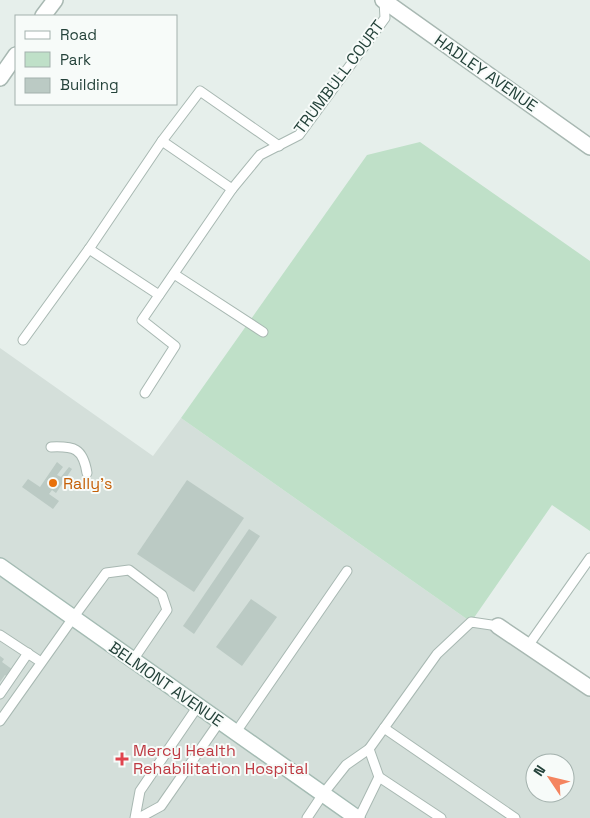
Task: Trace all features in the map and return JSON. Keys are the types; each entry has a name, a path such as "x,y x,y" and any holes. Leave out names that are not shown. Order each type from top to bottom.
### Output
{"main road":[{"path":"44,15 55,0"},
{"name":"HADLEY AVENUE","path":"384,0 590,146"},
{"path":"0,78 15,56"},
{"name":"BELMONT AVENUE","path":"0,566 358,818"},
{"path":"498,626 590,688"}],"lane":[{"name":"TRUMBULL COURT","path":"145,393 176,346 142,320 232,189 260,155 299,134 385,18 384,0"},
{"name":"TRUMBULL COURT","path":"22,340 89,249 162,141 200,91 279,146"},
{"path":"162,141 232,189"},
{"path":"89,249 159,295"},
{"path":"174,274 263,332"},
{"path":"51,447 65,446 80,454 85,460 87,473"},
{"path":"528,646 590,558"},
{"path":"0,721 106,573 129,570 162,595 167,610 133,660"},
{"path":"236,732 347,571"},
{"path":"307,818 346,765 369,749 437,654 472,622 498,626"},
{"path":"0,635 41,662"},
{"path":"0,694 28,654"},
{"path":"137,818 140,790 198,706"},
{"path":"137,818 161,806 220,721"},
{"path":"384,728 515,818"},
{"path":"369,749 379,776 441,818"},
{"path":"358,818 379,776"}],"shaded area":[{"path":"0,348 153,456 181,418 471,622 498,626 590,688 590,818 0,818"}],"green space":[{"path":"420,142 590,261 590,531 552,505 471,622 181,418 367,155"}],"building":[{"name":"Rally's","path":"57,462 63,467 57,475 61,477 69,467 72,469 56,493 52,490 49,494 59,501 53,509 22,487 28,479 40,487"},
{"path":"187,480 244,518 194,592 137,554"},
{"path":"249,529 260,536 194,634 183,626"},
{"path":"251,599 277,617 242,666 216,647"},
{"path":"0,656 4,659 2,662 16,672 11,679 5,675 0,682"}],"place":[{"name":"Rally's","path":"53,483"},
{"name":"Mercy Health Rehabilitation Hospital","path":"122,759"}]}
